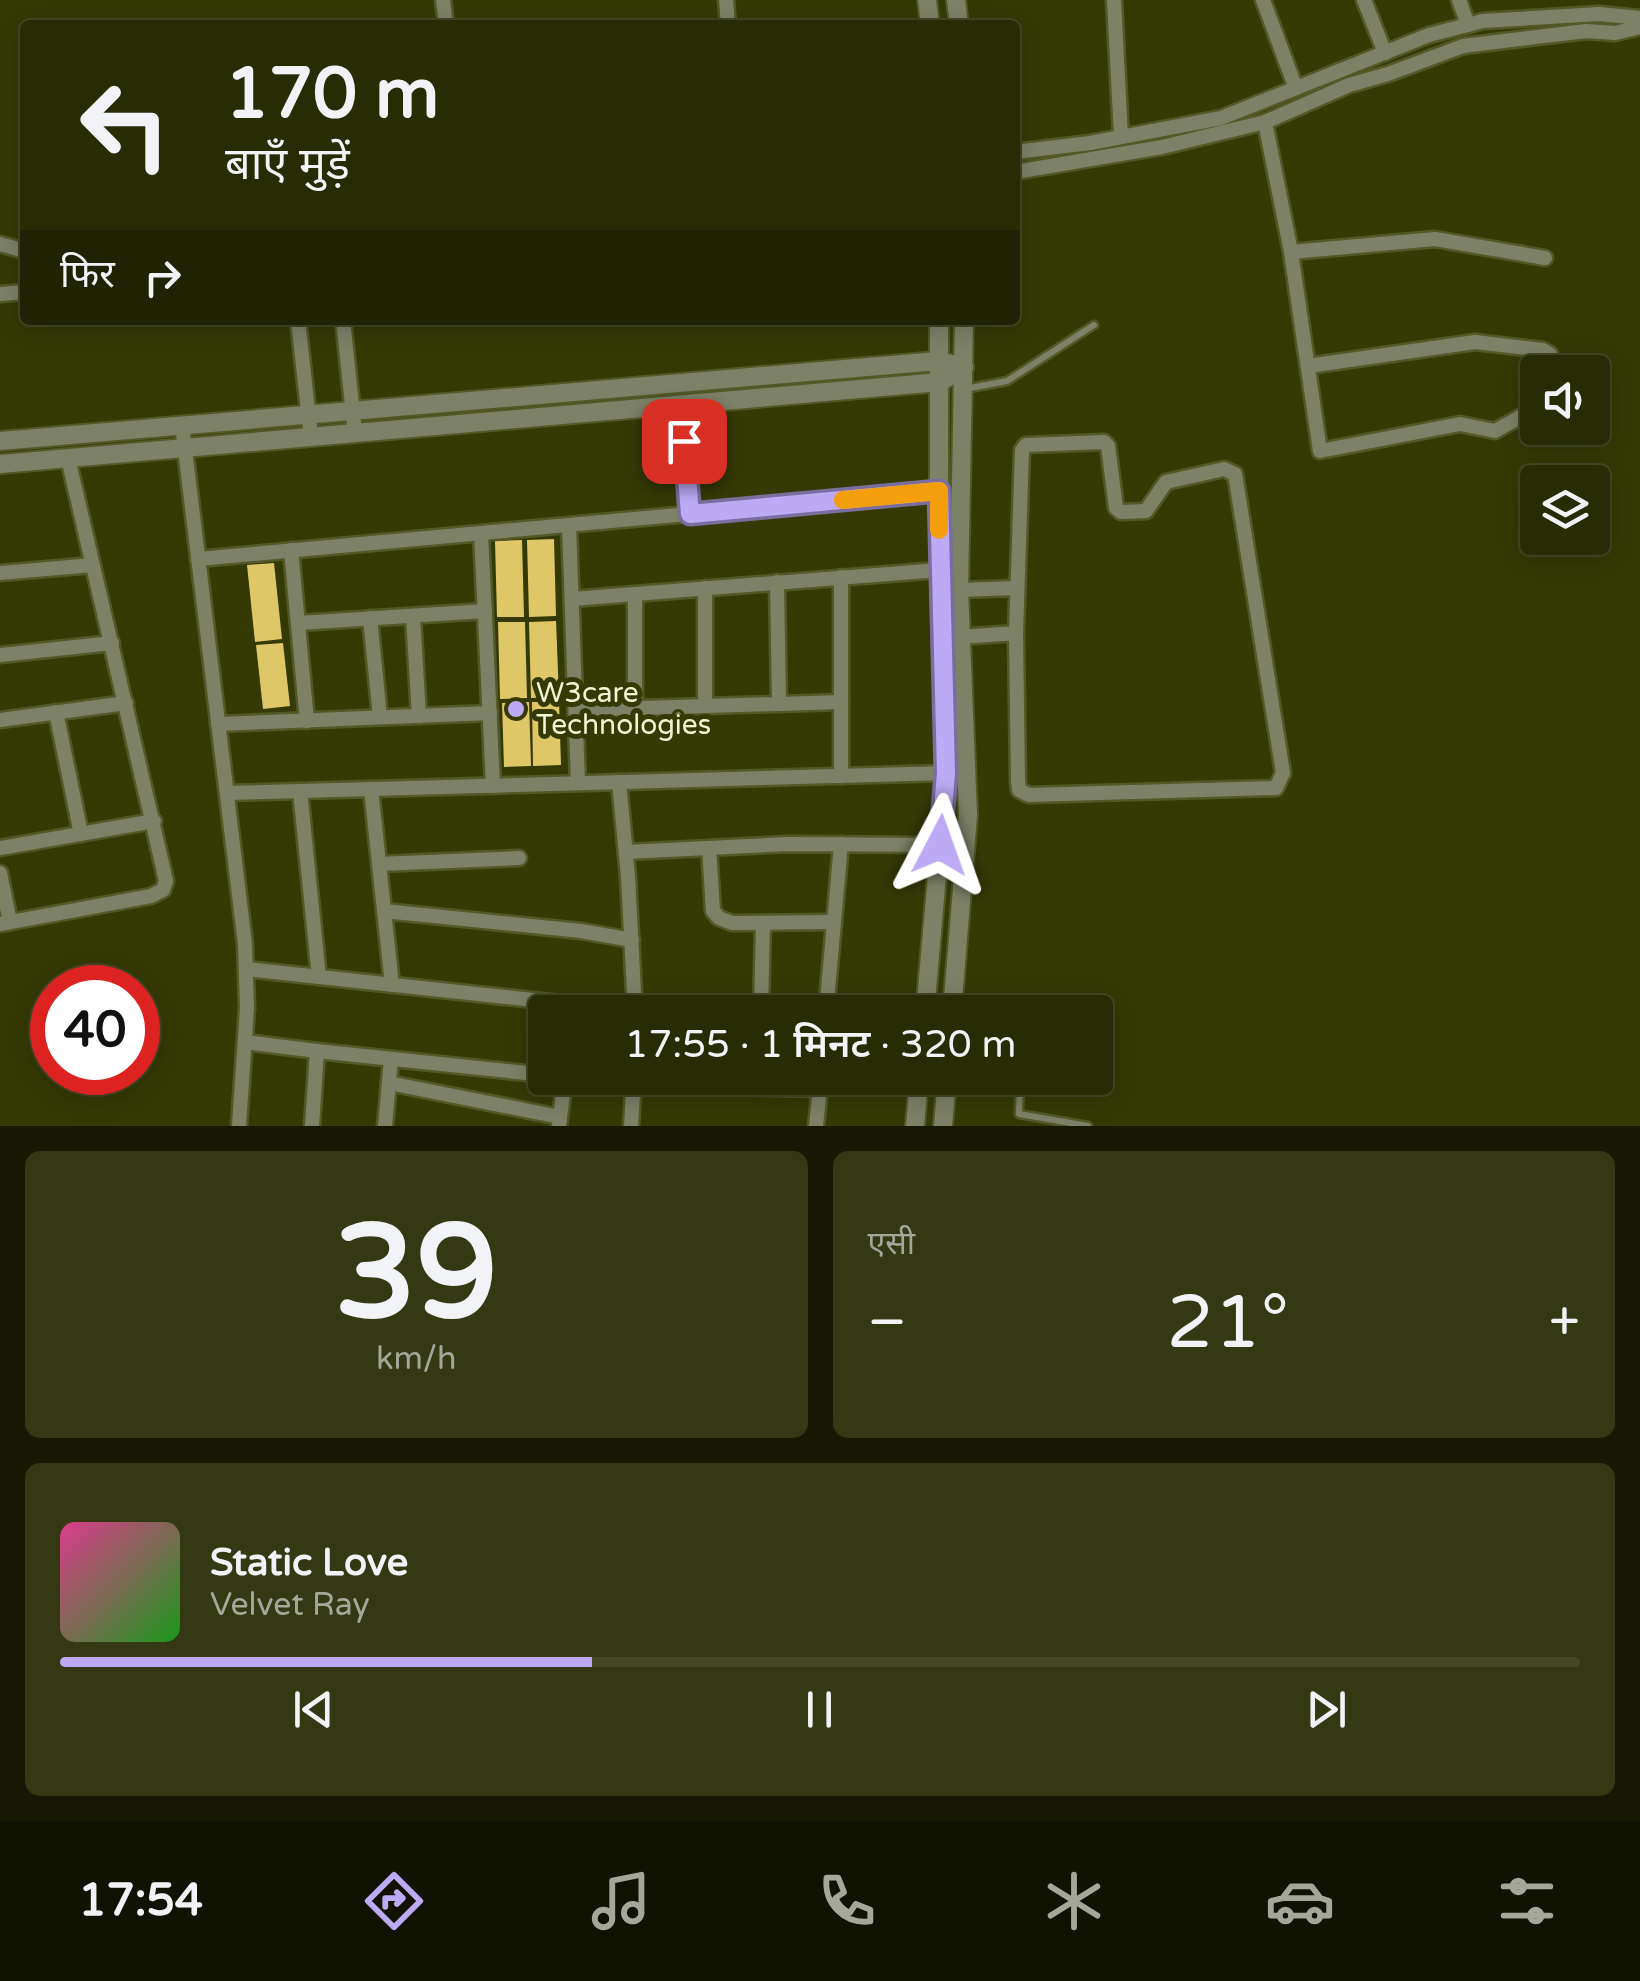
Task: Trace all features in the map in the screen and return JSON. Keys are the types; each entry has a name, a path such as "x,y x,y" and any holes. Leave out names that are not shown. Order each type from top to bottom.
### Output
{"street":[{"path":"1114,0 1122,137"},
{"path":"1263,0 1295,86"},
{"path":"1364,0 1386,53"},
{"path":"1459,0 1468,25"},
{"path":"1020,151 1221,118 1429,35 1468,25 1585,15 1640,18"},
{"path":"1020,171 1162,148 1265,122 1350,85 1464,46 1586,31 1615,34 1640,27"},
{"path":"1265,122 1291,252 1320,451 1460,424 1495,431 1520,417"},
{"path":"1291,252 1435,240 1546,258"},
{"path":"299,325 311,437"},
{"path":"343,325 355,433"},
{"path":"927,995 946,773 939,570 939,325"},
{"path":"953,995 968,816 959,590 964,325"},
{"path":"1308,366 1475,342 1543,350 1550,355"},
{"path":"0,441 938,360 964,367"},
{"path":"0,464 940,382 964,367"},
{"path":"680,404 690,514"},
{"path":"182,426 246,970 239,1126"},
{"path":"1104,442 1108,446 1116,508 1121,512 1146,512 1166,482 1224,469 1235,474 1284,773 1281,782 1276,788 1029,795 1020,790 1018,588 1022,450 1026,445 1104,442"},
{"path":"0,873 5,923 152,896 163,890 166,881 68,458"},
{"path":"198,559 939,491"},
{"path":"569,525 578,783"},
{"path":"481,533 493,786"},
{"path":"291,550 308,720"},
{"path":"0,572 93,565"},
{"path":"572,599 939,570"},
{"path":"841,577 841,776"},
{"path":"777,582 779,704"},
{"path":"705,706 706,588"},
{"path":"959,590 1018,588"},
{"path":"635,594 635,708"},
{"path":"299,623 485,611"},
{"path":"414,616 419,716"},
{"path":"370,618 380,718"},
{"path":"960,637 1016,633"},
{"path":"0,655 112,643"},
{"path":"576,710 841,702"},
{"path":"0,720 126,704"},
{"path":"56,712 81,834"},
{"path":"218,724 490,713"},
{"path":"227,793 946,773"},
{"path":"619,782 634,995"},
{"path":"371,789 392,985"},
{"path":"300,791 319,977"},
{"path":"0,848 154,821"},
{"path":"626,852 841,844 940,845"},
{"path":"827,995 841,844"},
{"path":"709,848 712,911 719,918 732,923 833,922"},
{"path":"379,864 520,858"},
{"path":"384,911 582,931 632,940"},
{"path":"761,995 763,923"},
{"path":"246,970 528,1002"},
{"path":"245,1042 528,1073"},
{"path":"312,1126 317,1051"},
{"path":"386,1126 391,1059"},
{"path":"389,1083 560,1122 563,1095"},
{"path":"630,1126 633,1095"},
{"path":"816,1126 819,1095"},
{"path":"915,1126 918,1095"},
{"path":"947,1095 948,1125"}],"lane":[{"path":"964,389 1006,381 1094,324"},
{"path":"1020,1095 1019,1114 1088,1126"}],"building":[{"path":"554,539 556,616 529,617 527,540"},
{"path":"522,540 524,617 497,617 495,541"},
{"path":"274,563 282,639 255,642 247,565"},
{"path":"556,621 559,697 531,698 529,622"},
{"path":"498,622 525,622 527,698 500,699"},
{"path":"283,643 290,706 263,709 256,645"},
{"path":"529,702 531,766 504,767 502,703"},
{"path":"532,702 559,702 561,765 533,766"}],"slow traffic":[{"path":"843,500 939,491 939,530"}],"place":[{"name":"W3care Technologies","path":"516,709"}],"route":[{"path":"684,441 690,514 939,491 946,773 940,845"}]}
